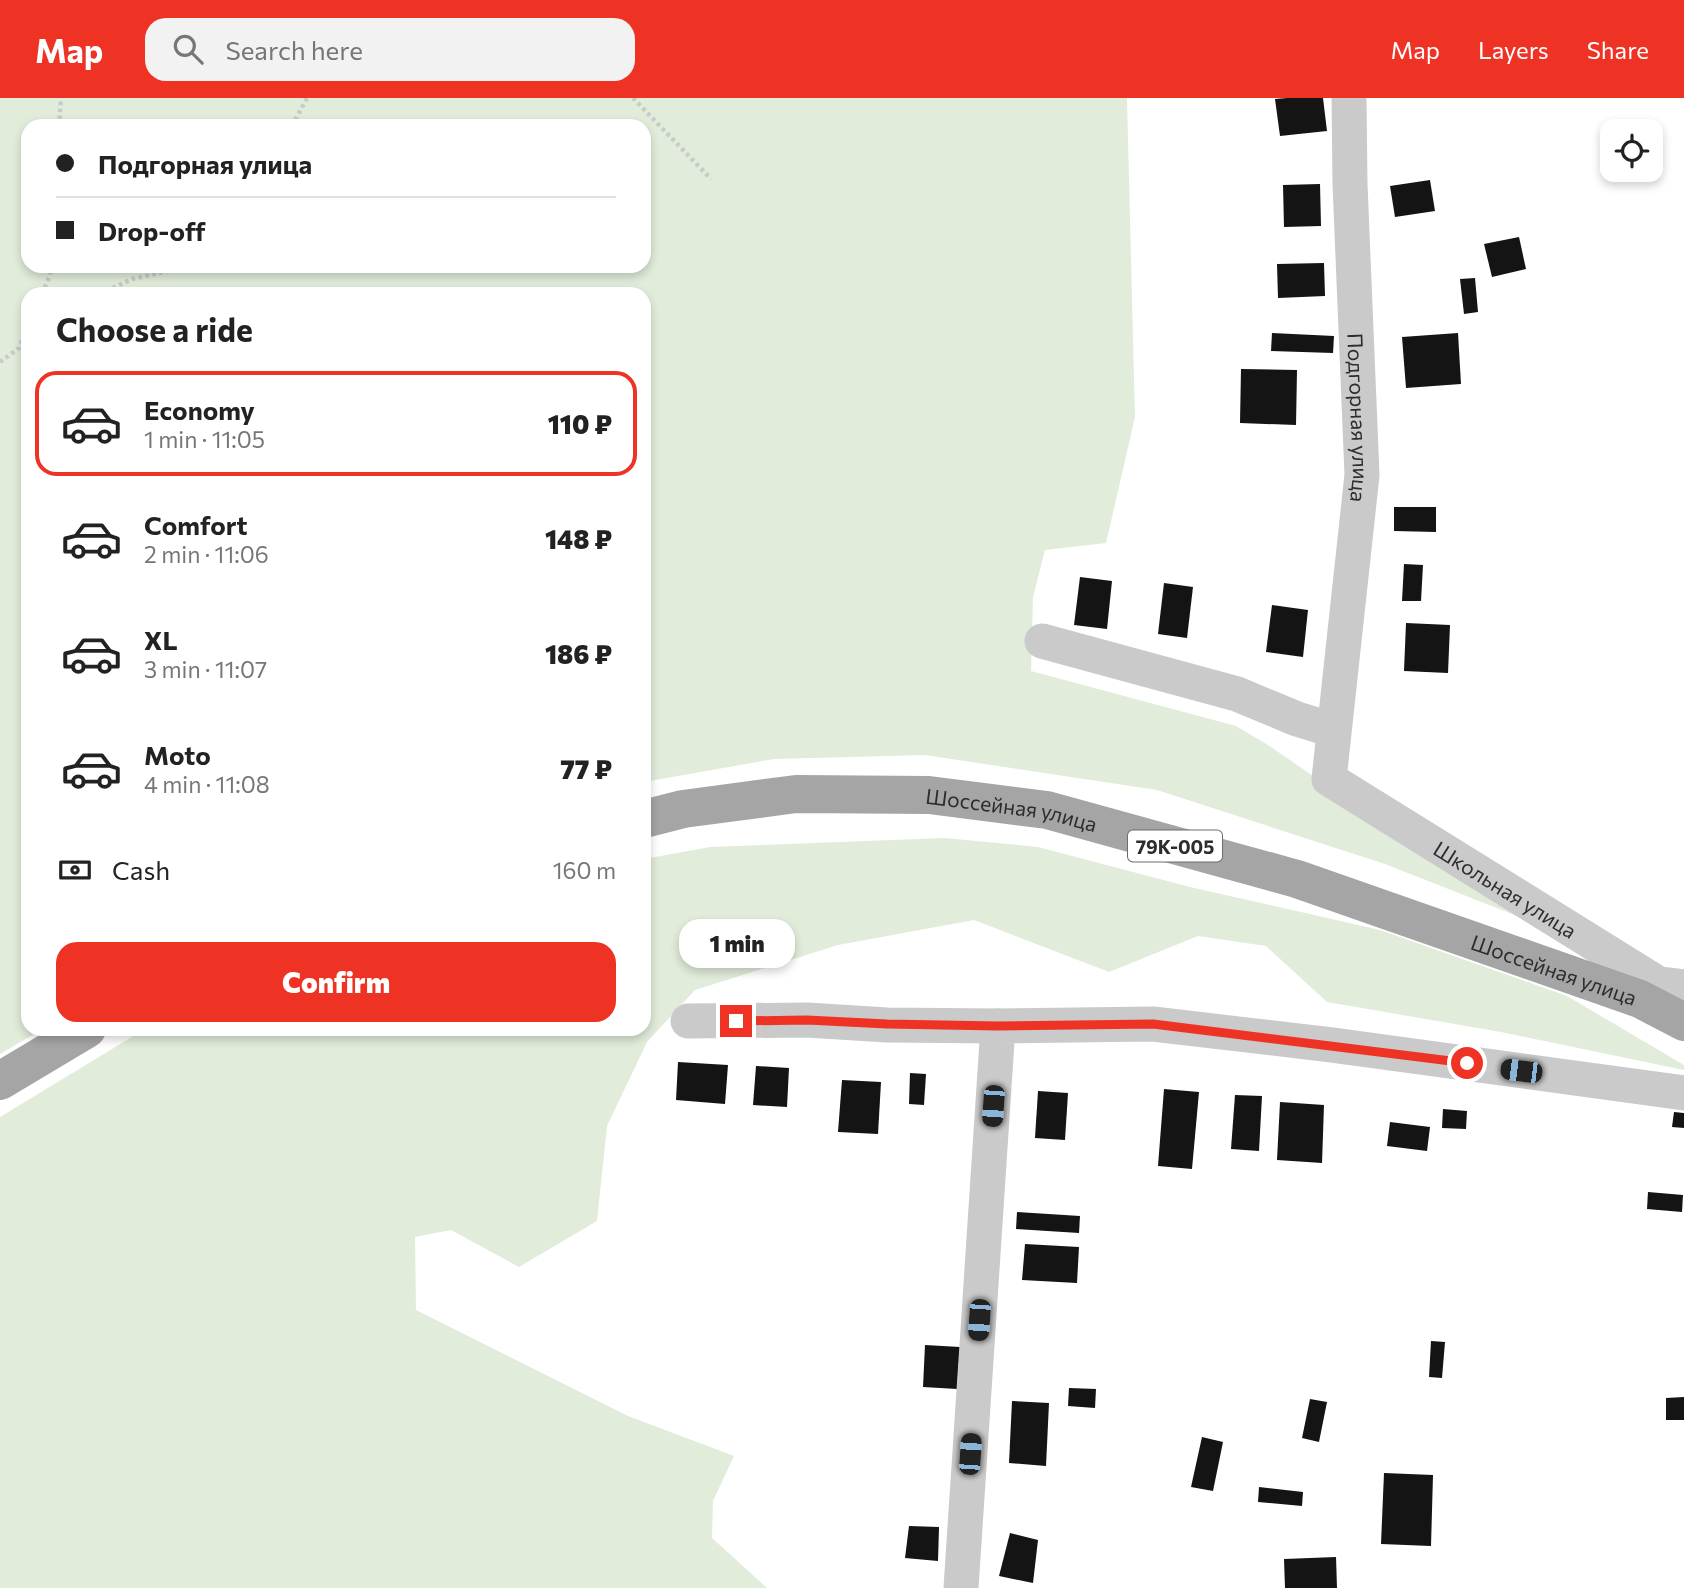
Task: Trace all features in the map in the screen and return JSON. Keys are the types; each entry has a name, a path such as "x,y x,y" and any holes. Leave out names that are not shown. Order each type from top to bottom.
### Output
{"main road":[{"name":"Шоссейная улица","path":"651,816 683,809 796,794 929,794 1046,810 1297,879 1640,999 1684,1022"},
{"path":"0,1081 75,1036"}],"street":[{"name":"Подгорная улица","path":"1329,779 1362,474 1349,98"},
{"path":"1042,641 1237,694 1297,719 1334,730"},
{"name":"Школьная улица","path":"1329,779 1659,984 1684,987"},
{"path":"688,1021 807,1020 998,1026 1153,1024 1684,1093"},
{"path":"961,1588 998,1026"}],"path":[{"path":"60,119 61,98"},
{"path":"296,119 307,98"},
{"path":"634,98 711,179"},
{"path":"115,287 132,279 160,273"},
{"path":"0,362 19,348 21,343"}],"green space":[{"path":"0,98 1127,98 1135,417 1106,543 1045,550 1033,597 1031,671 1236,726 1268,745 1517,916 1385,864 1157,790 925,755 774,759 651,781 651,287 21,287 21,1036 31,1036 0,1054"},
{"path":"945,838 1038,847 1190,887 1380,930 1567,996 1684,1065 1684,1070 1501,1032 1327,1002 1266,946 1198,936 1109,972 974,920 838,945 695,990 647,1042 607,1126 597,1221 519,1267 451,1230 415,1237 416,1310 628,1416 734,1456 713,1501 712,1538 767,1588 0,1588 0,1117 133,1036 651,1036 651,858 710,847"}],"building":[{"path":"1323,98 1327,131 1280,136 1275,99"},
{"path":"1430,180 1435,211 1395,217 1390,186"},
{"path":"1320,184 1321,226 1284,227 1283,185"},
{"path":"1519,237 1526,269 1492,277 1484,244"},
{"path":"1324,263 1325,296 1278,298 1277,264"},
{"path":"1475,278 1478,312 1464,314 1460,279"},
{"path":"1272,333 1334,336 1333,353 1271,351"},
{"path":"1458,333 1461,384 1406,388 1402,337"},
{"path":"1241,369 1297,370 1296,425 1240,423"},
{"path":"1394,507 1436,507 1436,532 1394,531"},
{"path":"1404,564 1423,565 1421,601 1402,601"},
{"path":"1080,577 1112,581 1107,629 1074,625"},
{"path":"1164,583 1193,587 1187,638 1158,634"},
{"path":"1272,605 1308,610 1303,657 1266,652"},
{"path":"1406,623 1450,625 1448,673 1404,671"},
{"path":"678,1062 728,1065 725,1104 676,1100"},
{"path":"756,1066 789,1068 787,1107 753,1105"},
{"path":"910,1073 926,1074 924,1105 909,1104"},
{"path":"842,1080 881,1082 878,1134 838,1132"},
{"path":"1164,1089 1199,1092 1192,1169 1158,1166"},
{"path":"1038,1091 1068,1093 1065,1140 1035,1138"},
{"path":"1235,1095 1262,1096 1259,1151 1231,1149"},
{"path":"1280,1102 1324,1105 1322,1163 1277,1160"},
{"path":"1443,1109 1467,1111 1466,1129 1442,1128"},
{"path":"1674,1112 1684,1113 1684,1128 1672,1127"},
{"path":"1390,1122 1430,1127 1427,1151 1387,1146"},
{"path":"1648,1192 1683,1195 1682,1212 1647,1209"},
{"path":"1017,1212 1080,1216 1079,1233 1016,1229"},
{"path":"1025,1244 1079,1247 1077,1283 1022,1280"},
{"path":"1431,1341 1445,1342 1442,1378 1429,1377"},
{"path":"925,1345 960,1347 957,1389 923,1387"},
{"path":"1069,1388 1096,1389 1095,1408 1068,1406"},
{"path":"1684,1397 1684,1420 1666,1420 1666,1398"},
{"path":"1310,1399 1327,1402 1319,1442 1302,1438"},
{"path":"1012,1401 1049,1403 1046,1466 1009,1463"},
{"path":"1202,1437 1223,1442 1213,1491 1191,1487"},
{"path":"1384,1473 1433,1475 1431,1546 1381,1544"},
{"path":"1259,1487 1303,1492 1302,1506 1258,1502"},
{"path":"909,1526 939,1527 938,1561 905,1558"},
{"path":"1010,1533 1038,1540 1033,1583 999,1576"},
{"path":"1336,1557 1337,1588 1285,1588 1284,1559"}],"route":[{"path":"736,1021 807,1020 998,1026 1153,1024 1467,1063"}]}
